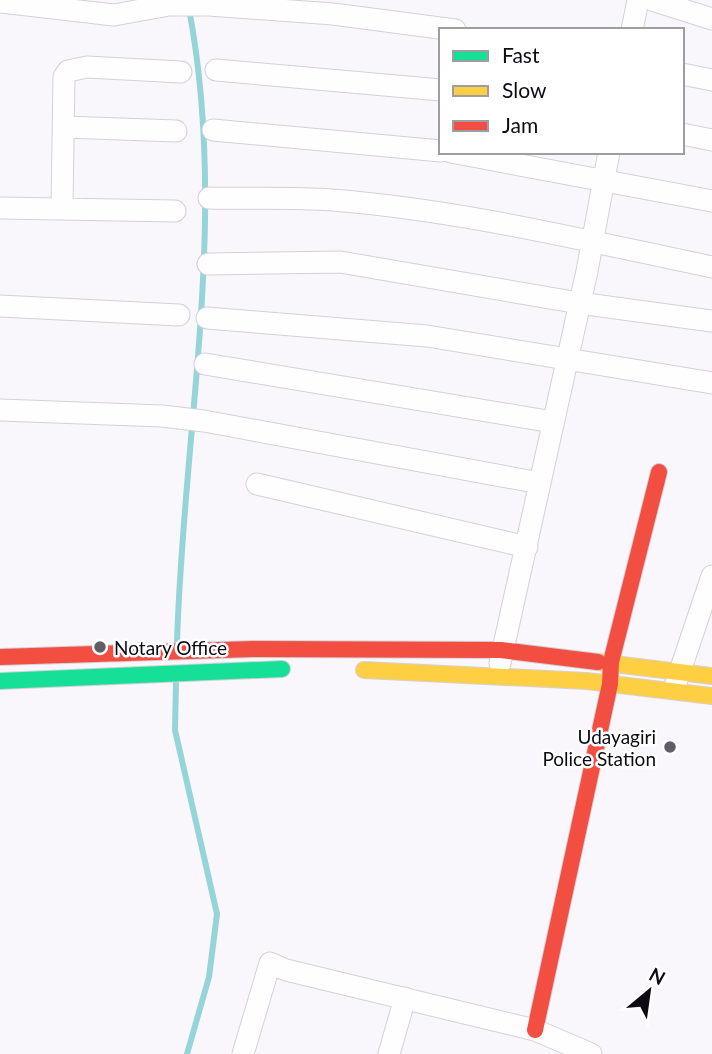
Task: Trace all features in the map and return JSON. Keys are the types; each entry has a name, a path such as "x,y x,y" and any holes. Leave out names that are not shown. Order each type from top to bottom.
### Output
{"main road":[{"path":"545,1040 610,684 611,662 659,472"},
{"path":"0,657 211,650 501,650 611,662 677,681 712,696"},
{"path":"180,651 181,674"},
{"path":"0,681 295,669"},
{"path":"344,669 499,675 610,684 677,681 712,676"}],"street":[{"path":"632,28 638,0"},
{"path":"652,0 712,19"},
{"path":"0,2 114,15 169,5 207,3 333,14 440,28"},
{"path":"62,207 64,78 68,71 87,67 181,72"},
{"path":"216,70 439,90"},
{"path":"684,74 712,80"},
{"path":"65,127 176,131"},
{"path":"213,130 439,150"},
{"path":"684,134 712,140"},
{"path":"462,154 712,201"},
{"path":"499,675 501,650 527,547 610,154"},
{"path":"209,198 331,200 404,209 592,242 712,267"},
{"path":"0,208 175,211"},
{"path":"208,264 340,262 579,303 712,321"},
{"path":"0,306 179,315"},
{"path":"207,318 427,336 712,383"},
{"path":"205,364 553,422"},
{"path":"0,410 162,416 204,421 540,483"},
{"path":"257,484 527,547"},
{"path":"677,681 712,576"},
{"path":"243,1054 271,963 286,970 405,998 591,1054"},
{"path":"389,1054 405,998"}],"waterway":[{"path":"177,643 204,246 205,167 200,88 189,9"},
{"path":"176,682 175,730 217,914 209,977 187,1054"}],"traffic: fast":[{"path":"0,681 282,669"}],"traffic: slow":[{"path":"598,662 712,676"},
{"path":"364,670 587,681 712,696"}],"traffic: jam":[{"path":"535,1030 610,684 611,662 659,472"},
{"path":"0,657 253,649 501,650 598,662"}],"place":[{"name":"Notary Office","path":"100,647"},
{"name":"Udayagiri Police Station","path":"670,747"}]}
